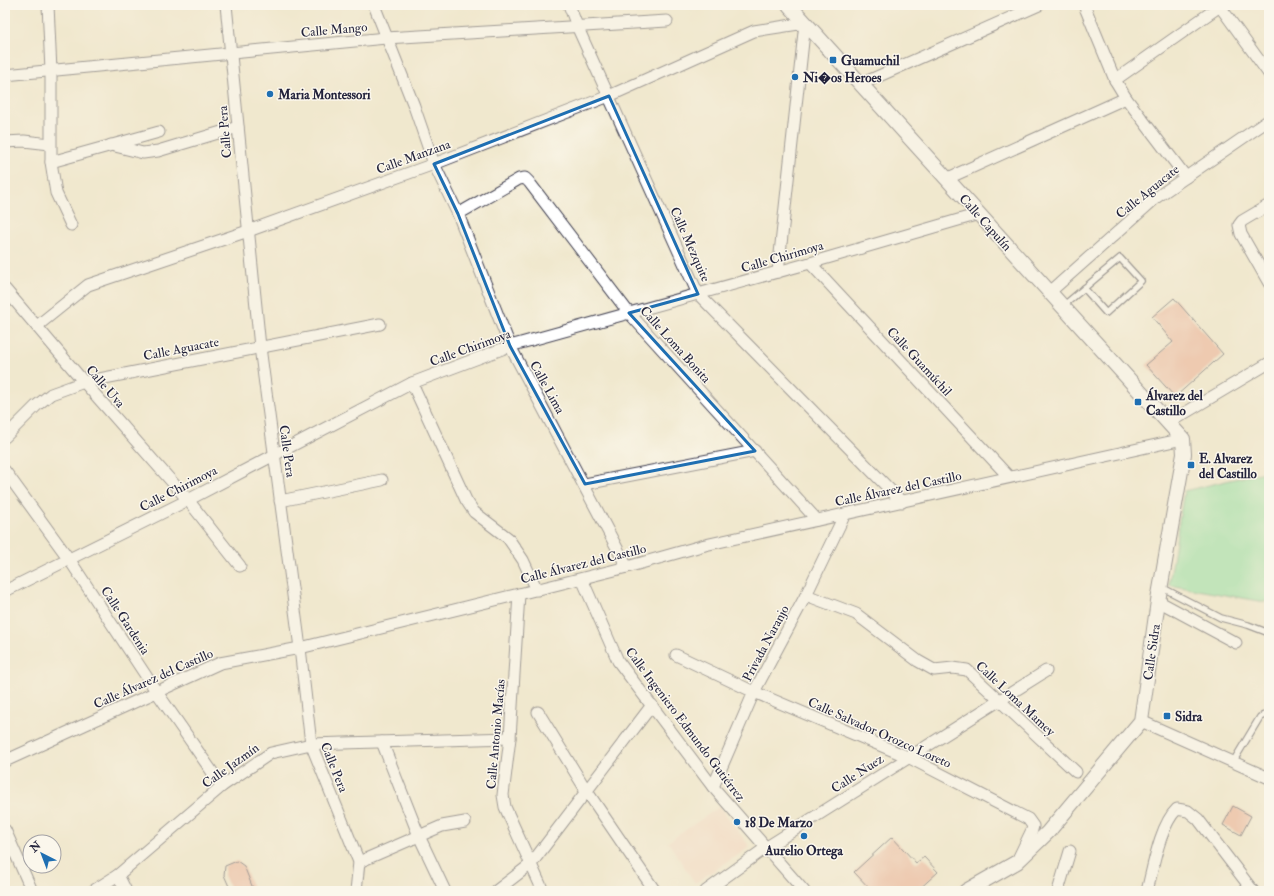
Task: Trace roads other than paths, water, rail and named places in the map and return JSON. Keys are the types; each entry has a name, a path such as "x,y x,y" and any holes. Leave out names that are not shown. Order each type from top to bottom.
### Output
{"street":[{"path":"48,5 51,71 51,162 56,193 71,225"},
{"name":"Calle Pera","path":"226,5 260,347 300,648 311,744 359,862 356,891"},
{"name":"Calle Lima","path":"374,5 414,106 434,164 458,214 510,346 585,484 627,567"},
{"name":"Calle Mezquite","path":"569,5 577,26 698,294 902,502"},
{"name":"Calle Capulín","path":"788,5 1183,439"},
{"path":"860,84 1039,5"},
{"path":"1084,5 1115,80 1126,98 1186,177"},
{"path":"1115,80 1219,5 1269,74"},
{"name":"Calle Mango","path":"5,75 386,38 666,21"},
{"path":"778,272 805,23"},
{"name":"Calle Manzana","path":"37,326 88,285 248,231 434,164 609,96 754,31 805,23"},
{"path":"946,178 1126,98"},
{"name":"Calle Aguacate","path":"1050,292 1158,197 1269,120"},
{"path":"111,145 143,153 158,151 238,127"},
{"path":"51,162 159,132"},
{"path":"5,142 24,141 50,144"},
{"name":"Calle Loma Bonita","path":"458,214 519,179 525,178 629,313 817,520"},
{"path":"1269,205 1242,221 1239,225 1241,234 1269,283"},
{"name":"Calle Chirimoya","path":"5,591 188,500 412,383 510,346 810,263 979,214"},
{"name":"Calle Guamúchil","path":"810,263 1009,478"},
{"name":"Calle Uva","path":"5,289 84,382 188,500 240,566"},
{"name":"Calle Aguacate","path":"5,437 36,406 51,394 84,382 380,324"},
{"path":"1168,423 1269,363"},
{"path":"412,383 466,500 474,512 508,538 523,560 537,590"},
{"name":"Calle Álvarez del Castillo","path":"5,761 220,663 300,648 582,579 705,545 1183,439"},
{"name":"Calle Sidra","path":"1141,722 1158,601 1184,454 1183,439"},
{"path":"585,484 755,451"},
{"name":"Calle Gardenia","path":"5,470 69,559 156,691 222,786"},
{"path":"280,501 382,480"},
{"name":"Privada Naranjo","path":"713,786 754,692 806,595 845,514"},
{"name":"Calle Ingeniero Edmundo Gutiérrez","path":"582,579 618,660 713,786 804,891"},
{"name":"Calle Antonio Macías","path":"519,594 510,738 503,795 505,807 543,891"},
{"name":"Calle Loma Mamey","path":"806,595 856,614 918,662 934,670 954,668 967,670 1076,772"},
{"path":"1158,601 1236,643"},
{"name":"Calle Salvador Orozco Loreto","path":"676,655 754,692 908,757 1031,822 1032,830 1017,862"},
{"name":"Calle Nuez","path":"706,891 767,847 908,757 1000,702 1046,671"},
{"path":"496,891 531,864 652,705"},
{"path":"538,712 586,790 655,891"},
{"path":"966,891 1017,862 1048,832 1141,722 1269,778"},
{"name":"Calle Jazmín","path":"94,891 118,876 222,786 271,753 311,744 510,738"},
{"path":"382,742 419,836 445,891"},
{"path":"1147,891 1163,835 1171,815 1177,809 1188,811 1198,819 1253,891"},
{"path":"359,862 442,826 465,822"},
{"path":"5,830 32,891"},
{"path":"1058,891 1070,851"},
{"path":"118,876 126,891"}],"lane":[{"path":"1062,306 1120,258 1141,281 1106,313 1084,288"},
{"path":"1161,587 1221,618 1248,625 1269,633"},
{"path":"1233,762 1260,717 1269,713"}],"place":[{"name":"Guamuchil","path":"833,60"},
{"name":"Ni�os Heroes","path":"795,77"},
{"name":"Maria Montessori","path":"270,94"},
{"name":"Álvarez del Castillo","path":"1138,402"},
{"name":"E. Alvarez del Castillo","path":"1191,465"},
{"name":"Sidra","path":"1167,716"},
{"name":"18 De Marzo","path":"737,822"},
{"name":"Aurelio Ortega","path":"804,836"}]}
